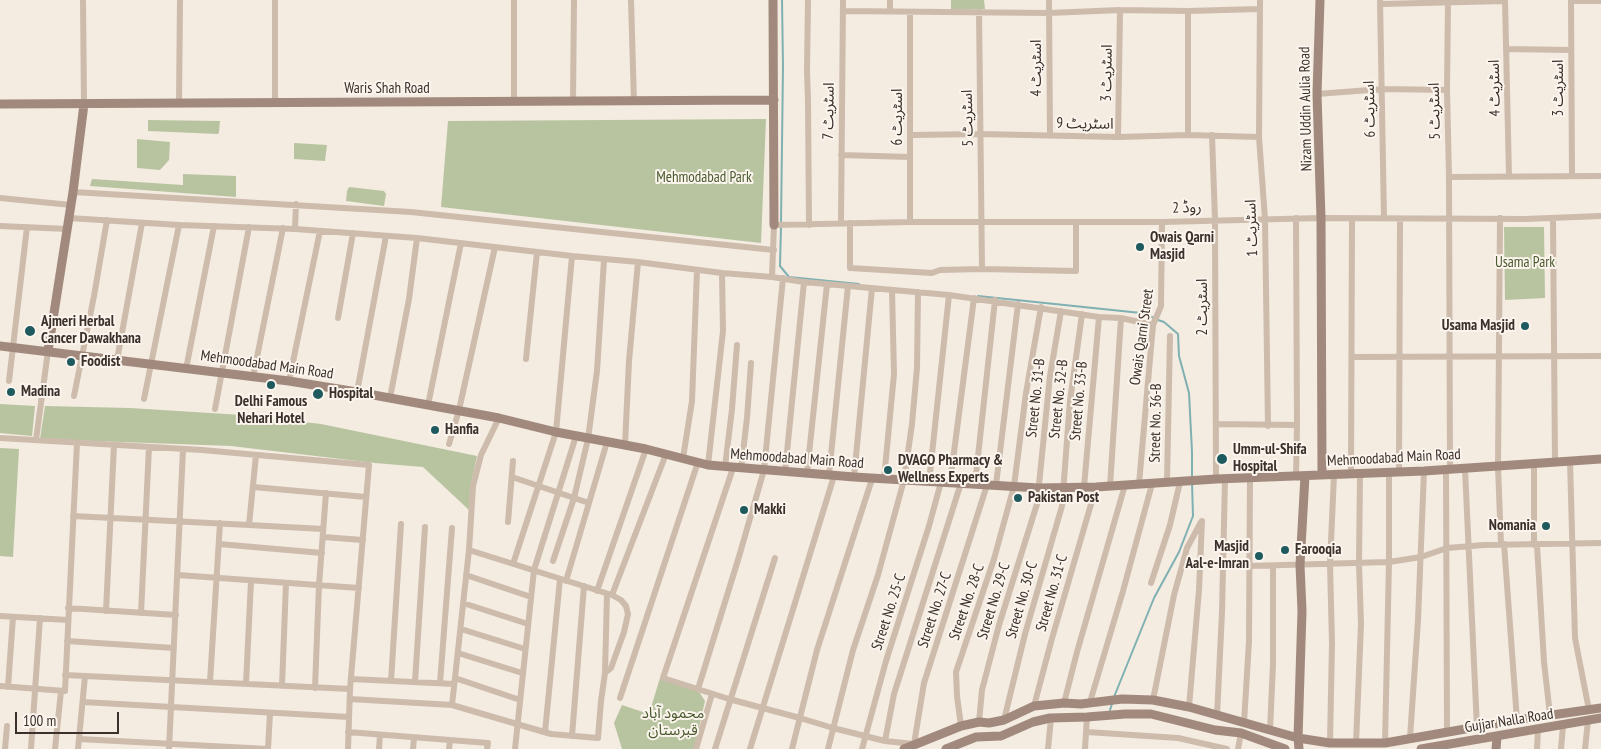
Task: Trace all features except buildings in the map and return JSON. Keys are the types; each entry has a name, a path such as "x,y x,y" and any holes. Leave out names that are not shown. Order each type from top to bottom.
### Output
{"street":[{"path":"36,440 68,230 84,104 83,0"},
{"path":"179,103 180,0"},
{"path":"274,103 275,0"},
{"path":"514,0 514,102"},
{"path":"573,102 574,0"},
{"path":"631,0 634,102"},
{"path":"772,277 777,225 773,0"},
{"path":"807,225 808,0"},
{"name":"اسٹریٹ 7","path":"841,223 843,0"},
{"path":"890,0 890,11"},
{"name":"اسٹریٹ 4","path":"1049,0 1050,136"},
{"name":"اسٹریٹ 1","path":"1260,0 1259,137 1265,219 1268,426"},
{"name":"Nizam Uddin Aulia Road","path":"1320,0 1317,94 1321,218 1322,475"},
{"path":"1571,0 1601,1"},
{"name":"اسٹریٹ 3","path":"1571,0 1572,176"},
{"path":"1380,2 1505,1"},
{"name":"اسٹریٹ 4","path":"1505,1 1509,176"},
{"name":"اسٹریٹ 6","path":"1380,2 1384,218"},
{"name":"اسٹریٹ 5","path":"1447,733 1447,548 1451,357 1446,90 1448,2"},
{"path":"843,11 1049,12 1260,9"},
{"name":"اسٹریٹ 3","path":"1118,137 1120,10"},
{"path":"1188,11 1188,135"},
{"name":"اسٹریٹ 6","path":"910,12 910,222"},
{"name":"اسٹریٹ 5","path":"980,12 982,269"},
{"path":"1506,49 1571,50"},
{"path":"1317,94 1383,89 1446,90"},
{"name":"Waris Shah Road","path":"0,104 774,100"},
{"name":"اسٹریٹ 9","path":"911,135 981,134 1118,137 1212,135 1259,137"},
{"name":"اسٹریٹ 2","path":"1212,135 1215,220 1217,479 1222,612 1217,716"},
{"path":"841,155 910,157"},
{"path":"1449,177 1601,176"},
{"path":"73,192 411,212 774,250"},
{"path":"0,198 71,205"},
{"path":"295,228 296,204"},
{"name":"روڈ 2","path":"777,225 910,222 1162,222 1296,218 1449,219 1601,216"},
{"path":"69,218 179,225 295,228 417,238 722,273 783,278 804,282 949,294 1099,317 1154,322"},
{"path":"1296,218 1297,425 1300,476 1301,620 1299,743"},
{"path":"1399,472 1400,218"},
{"path":"1500,218 1498,466 1502,544 1517,720"},
{"path":"1553,218 1555,462"},
{"path":"1352,219 1352,357 1361,632 1356,743"},
{"path":"74,396 107,220"},
{"path":"850,224 850,268 932,273 940,270 982,269 1076,271 1076,222"},
{"name":"Owais Qarni Street","path":"1139,484 1154,322 1161,306 1162,222"},
{"path":"117,360 142,223"},
{"path":"144,399 179,225"},
{"path":"0,226 68,230"},
{"path":"186,368 214,226"},
{"path":"9,382 27,227"},
{"path":"215,409 249,227"},
{"path":"253,377 283,228"},
{"path":"289,381 320,231"},
{"path":"338,318 353,233"},
{"path":"357,392 386,236"},
{"path":"390,398 409,299 417,238"},
{"path":"428,405 460,243"},
{"path":"450,444 495,247"},
{"path":"526,359 537,252"},
{"path":"514,564 556,432 572,256"},
{"path":"553,561 574,498 588,438 597,371 604,260"},
{"path":"625,445 629,361 638,262"},
{"path":"683,458 692,402 697,270"},
{"path":"708,465 723,331 722,273"},
{"path":"698,689 764,470 783,278"},
{"path":"784,472 804,282"},
{"path":"807,473 826,284"},
{"path":"750,749 831,476 848,286"},
{"path":"854,477 872,288"},
{"path":"884,479 894,374 892,290"},
{"path":"828,749 853,650 878,575 904,480 912,424 918,292"},
{"path":"929,482 949,294"},
{"name":"Street No. 25-C","path":"862,749 886,661 929,526 945,483 974,298"},
{"path":"974,484 994,300"},
{"name":"Street No. 27-C","path":"914,744 924,683 992,485 1018,304"},
{"name":"Street No. 28-C","path":"961,726 956,672 994,559 1014,486 1026,393 1041,307"},
{"name":"Street No. 31-B","path":"1040,488 1050,376 1061,311"},
{"name":"Street No. 32-B","path":"1064,488 1070,401 1082,314"},
{"name":"Street No. 33-B","path":"1084,487 1099,317"},
{"path":"1110,486 1121,318"},
{"name":"Street No. 36-B","path":"1167,482 1170,336"},
{"path":"733,468 732,409 737,345"},
{"name":"Mehmoodabad Main Road","path":"0,346 289,381 499,418 556,432 646,449 708,465 831,476 1064,488 1250,477 1448,470 1601,459"},
{"path":"1352,357 1601,356"},
{"path":"751,363 747,418 733,468 663,678 729,700 833,728 885,741 914,744"},
{"path":"452,705 469,550 473,486 480,455 499,418"},
{"path":"1217,424 1297,425"},
{"path":"515,749 534,570 576,436"},
{"path":"0,438 184,449 369,464 350,690 348,749"},
{"path":"545,732 563,580 607,442"},
{"path":"0,686 65,691 77,443"},
{"path":"106,611 114,445"},
{"path":"141,613 149,447"},
{"path":"169,746 184,449"},
{"path":"597,591 646,449"},
{"path":"350,699 452,705 545,732 598,738 605,673 609,595 666,454"},
{"path":"249,525 256,455"},
{"path":"508,522 513,461"},
{"path":"1570,461 1575,638 1588,710"},
{"path":"620,698 698,462"},
{"path":"1534,464 1536,545 1544,662 1550,715"},
{"path":"1465,469 1477,728"},
{"path":"1410,738 1421,557 1424,471"},
{"path":"1385,743 1389,473"},
{"path":"1330,743 1332,643 1330,564 1334,475"},
{"path":"512,477 589,503"},
{"path":"1244,723 1249,641 1250,477"},
{"path":"792,749 817,650 872,478"},
{"path":"1152,583 1182,481"},
{"path":"885,741 894,694 960,484"},
{"path":"1090,702 1152,484"},
{"path":"1064,703 1125,485"},
{"path":"253,487 366,497"},
{"name":"Street No. 31-C","path":"1034,706 1096,487"},
{"name":"Street No. 29-C","path":"979,722 982,690 999,625 1037,504 1040,488"},
{"name":"Street No. 30-C","path":"1004,720 1025,634 1062,506 1064,488"},
{"path":"315,688 319,586 326,493"},
{"path":"73,516 324,529"},
{"path":"1153,700 1174,595 1186,548 1202,521 1199,590 1189,707"},
{"path":"210,682 220,523"},
{"path":"391,681 401,524"},
{"path":"416,682 426,527"},
{"path":"440,683 452,528"},
{"path":"323,537 363,540"},
{"path":"1249,566 1389,562 1421,557 1447,548 1502,544 1601,543"},
{"path":"219,544 322,553"},
{"path":"469,550 584,586 621,600 626,606 628,614 614,661 611,668 605,673"},
{"path":"715,749 775,558"},
{"path":"1270,730 1273,664 1273,566"},
{"path":"178,575 358,588"},
{"path":"466,575 531,597"},
{"path":"246,684 251,580"},
{"path":"282,686 286,583"},
{"path":"572,736 584,586"},
{"path":"463,603 528,624"},
{"path":"68,608 176,615"},
{"path":"0,616 68,620"},
{"path":"8,687 13,616"},
{"path":"31,749 40,618"},
{"path":"461,628 525,649"},
{"path":"66,641 174,648"},
{"path":"458,653 522,673"},
{"path":"65,675 350,690"},
{"path":"78,749 85,676"},
{"path":"351,679 440,683 455,681 520,700"},
{"path":"55,749 60,691"},
{"path":"696,749 712,694"},
{"path":"904,749 961,726 1004,720 1034,706 1064,703 1080,704 1122,699 1153,700 1189,707 1270,730 1299,743 1385,743 1517,720 1601,708"},
{"path":"83,702 349,718"},
{"path":"79,739 169,746 268,749 270,713"},
{"path":"946,749 976,737 1001,736 1033,722 1051,718 1151,714 1215,730 1241,733 1285,749"},
{"path":"1085,749 1087,717"},
{"path":"1048,749 1051,718"},
{"name":"Gujjar Nalla Road","path":"1421,749 1467,745 1497,737 1588,722 1601,718"},
{"path":"1585,749 1588,722"},
{"path":"5,749 7,726"},
{"path":"1561,749 1563,726"},
{"path":"1537,749 1538,729"},
{"path":"348,732 488,743 487,749"},
{"path":"1087,732 1178,738 1227,749"},
{"path":"1238,749 1241,733"},
{"path":"379,749 380,735"},
{"path":"965,749 976,737"},
{"path":"1496,749 1497,737"},
{"path":"413,749 414,738"},
{"path":"449,749 450,740"}],"green space":[{"path":"951,0 984,0 985,9 951,10"},
{"name":"Mehmodabad Park","path":"766,119 761,243 441,207 448,121"},
{"path":"148,120 220,121 219,132 218,134 148,131"},
{"path":"137,139 170,142 169,160 160,170 137,168"},
{"path":"294,143 327,145 325,161 294,159"},
{"path":"183,174 236,176 236,197 90,186 92,179 183,185"},
{"path":"349,187 384,191 386,194 384,206 346,201"},
{"name":"Usama Park","path":"1504,227 1544,227 1545,298 1505,300"},
{"path":"0,404 35,406 32,436 0,433"},
{"path":"45,406 130,408 242,415 321,424 477,456 470,489 469,510 423,467 231,446 40,439"},
{"path":"0,448 19,449 13,557 0,556"},
{"name":"محمود آباد قبرستان","path":"660,678 698,690 705,701 694,749 622,749 614,723 622,705 649,714"}],"waterway":[{"path":"781,223 782,0"},
{"path":"781,227 780,266 789,277 859,284"},
{"path":"978,296 1141,313 1154,318"},
{"path":"1158,320 1164,322 1178,334 1179,356 1189,393 1192,479"},
{"path":"1114,697 1154,598 1179,552 1193,516 1192,483"},
{"path":"1110,710 1112,704"}],"place":[{"name":"Owais Qarni Masjid","path":"1140,247"},
{"name":"Usama Masjid","path":"1525,326"},
{"name":"Ajmeri Herbal Cancer Dawakhana","path":"30,331"},
{"name":"Foodist","path":"71,362"},
{"name":"Delhi Famous Nehari Hotel","path":"271,385"},
{"name":"Madina","path":"11,392"},
{"name":"Hospital","path":"318,394"},
{"name":"Hanfia","path":"435,430"},
{"name":"Umm-ul-Shifa Hospital","path":"1222,459"},
{"name":"DVAGO Pharmacy & Wellness Experts","path":"888,470"},
{"name":"Pakistan Post","path":"1018,498"},
{"name":"Makki","path":"744,510"},
{"name":"Nomania","path":"1546,526"},
{"name":"Farooqia","path":"1285,550"},
{"name":"Masjid Aal-e-Imran","path":"1259,556"}]}
